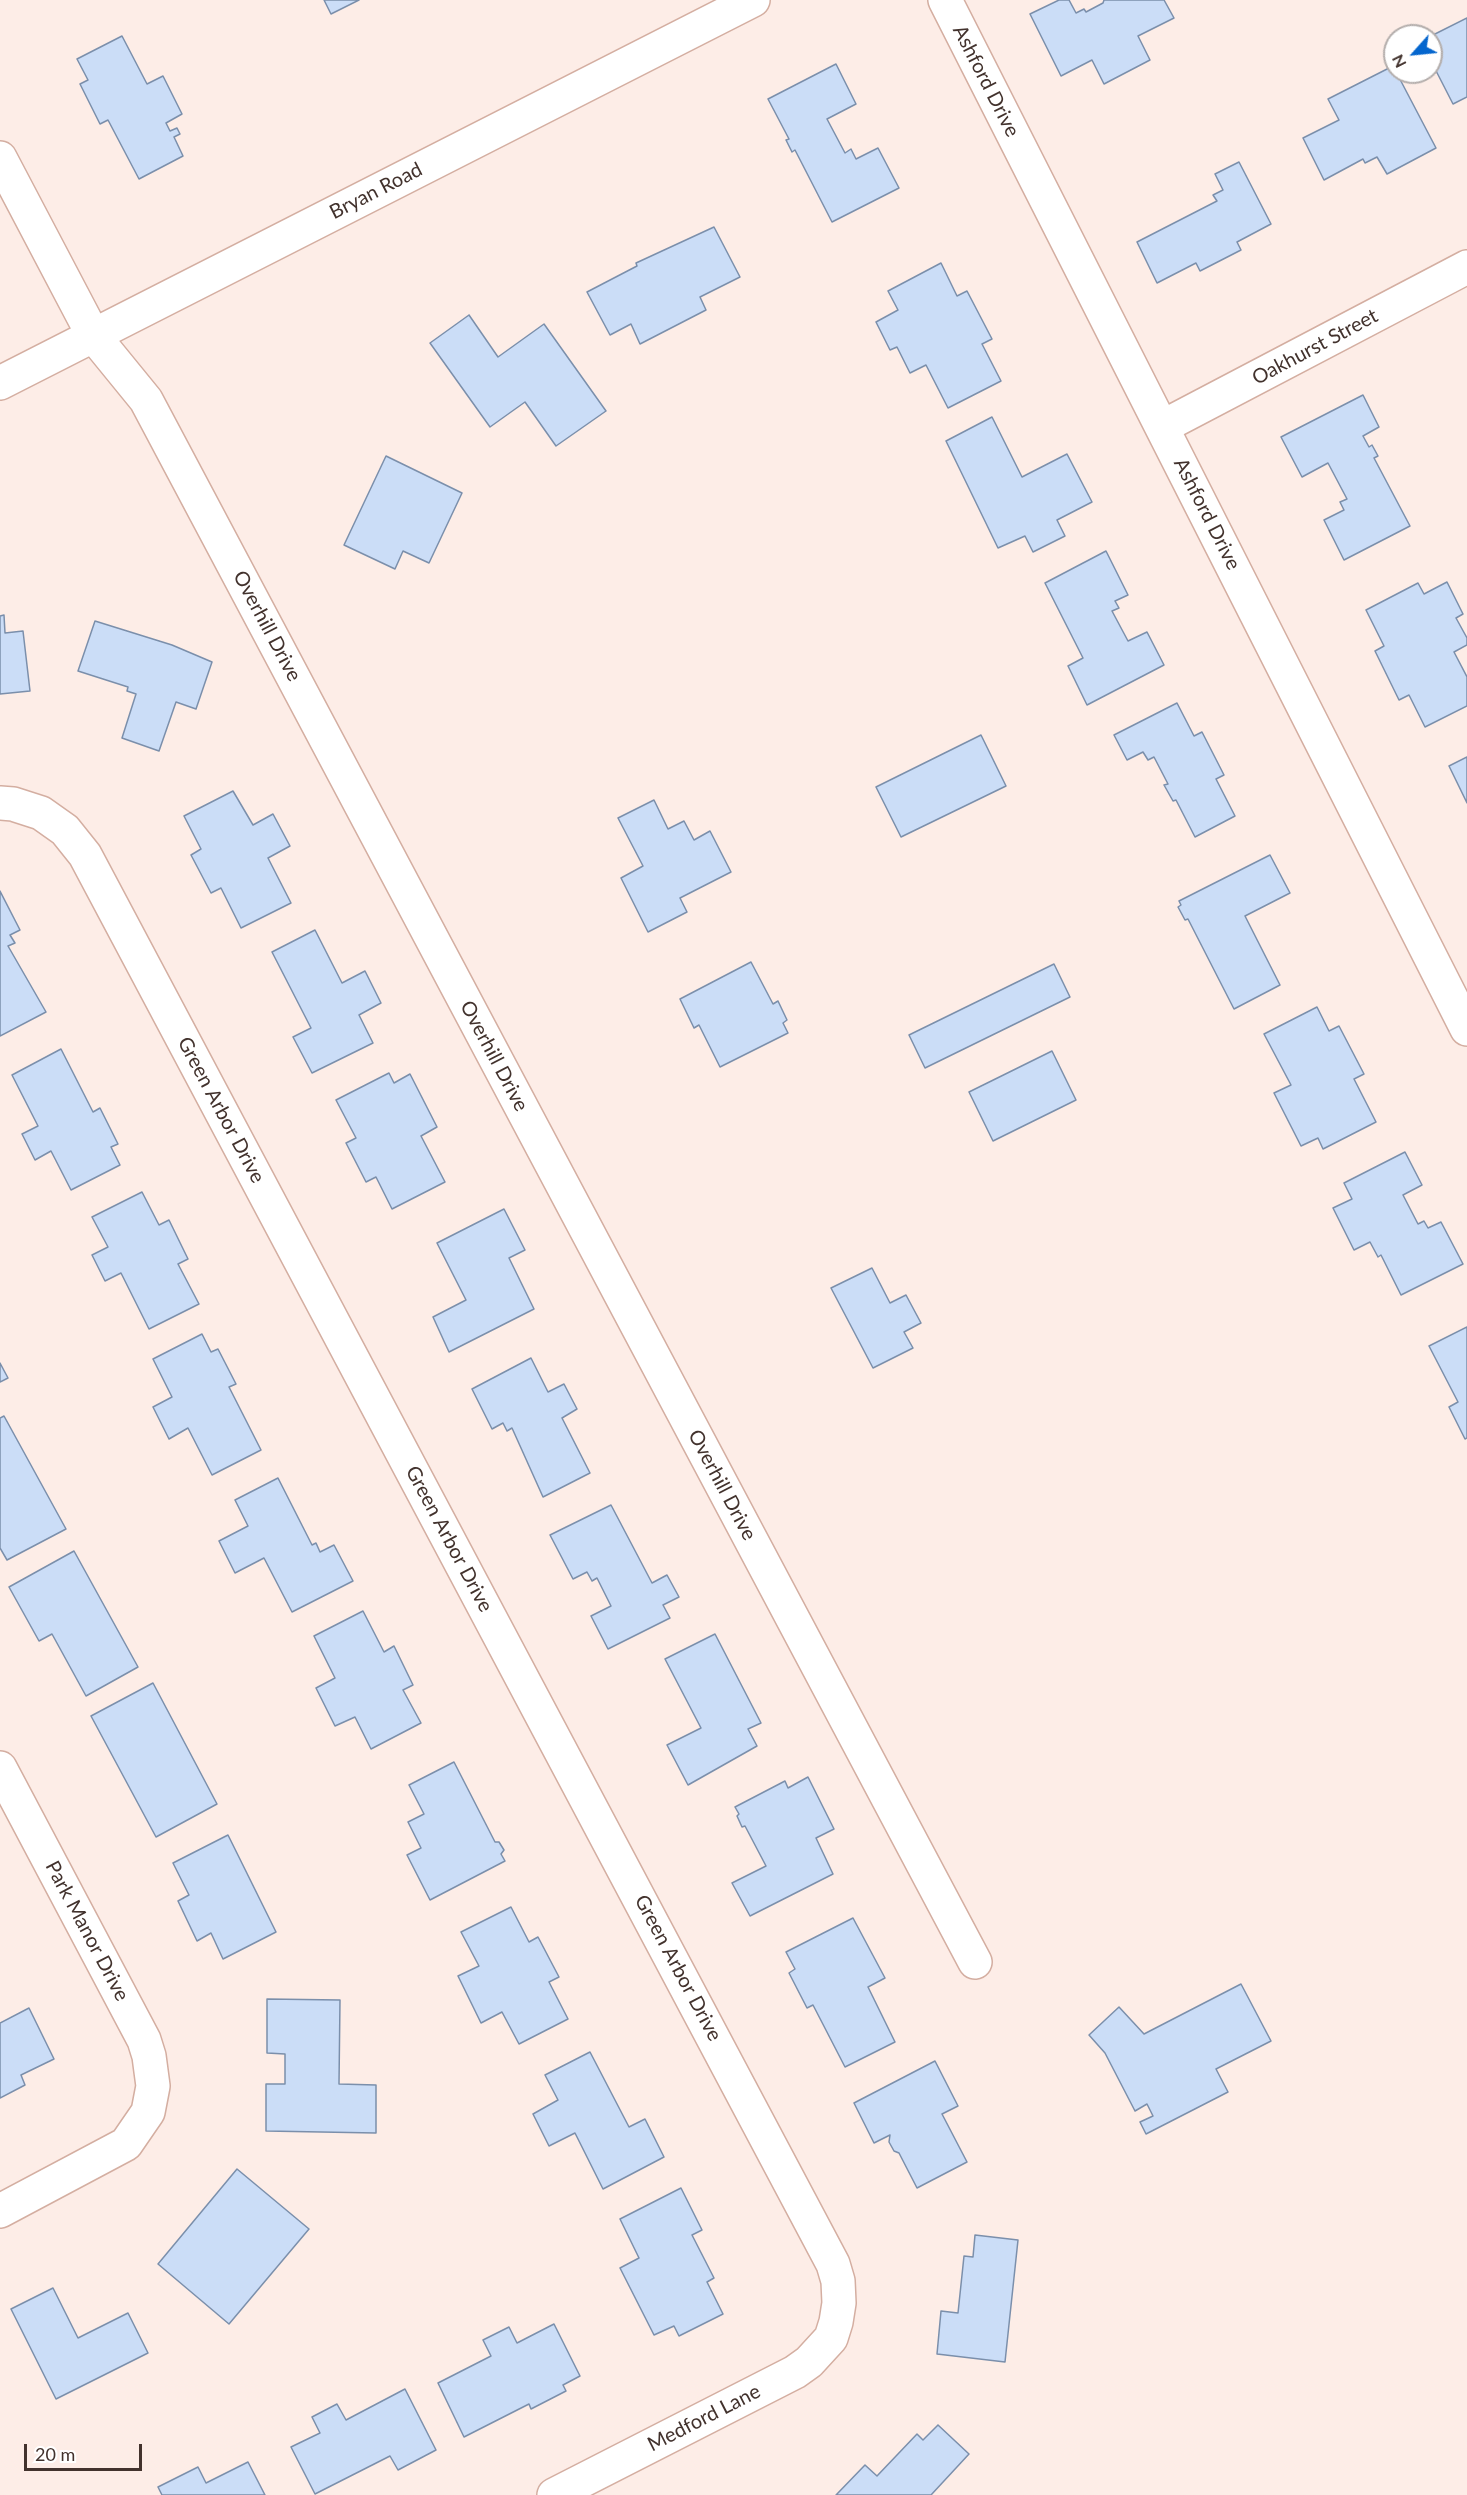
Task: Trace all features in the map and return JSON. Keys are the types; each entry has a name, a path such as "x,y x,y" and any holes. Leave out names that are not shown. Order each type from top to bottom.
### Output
{"street":[{"name":"Bryan Road","path":"0,383 753,0"},
{"name":"Ashford Drive","path":"945,0 1467,1029"},
{"name":"Overhill Drive","path":"0,158 93,335 146,399 975,1962"},
{"name":"Oakhurst Street","path":"1162,427 1467,267"},
{"name":"Green Arbor Drive","path":"0,803 13,804 41,813 65,830 85,855 824,2242 838,2281 839,2303 836,2322"},
{"name":"Park Manor Drive","path":"0,1768 144,2040 152,2070 152,2101 139,2128 126,2144 115,2152 0,2211"},
{"name":"Medford Lane","path":"554,2495 795,2372 821,2350 831,2338 836,2322"}],"building":[{"path":"324,0 359,0 331,14"},
{"path":"1059,0 1069,0 1076,13 1084,9 1086,12 1103,3 1104,0 1164,0 1174,18 1138,36 1150,60 1104,84 1092,60 1061,76 1030,14"},
{"path":"1467,18 1467,97 1453,104 1443,84 1443,30"},
{"path":"122,36 147,84 163,76 182,114 166,123 170,131 177,128 180,134 174,137 183,156 139,179 108,120 100,124 80,84 88,80 77,59"},
{"path":"836,64 856,104 827,119 845,153 851,149 856,159 878,148 899,188 832,222 795,150 792,152 786,140 789,139 768,99"},
{"path":"1383,71 1383,84 1402,84 1436,148 1387,174 1377,157 1365,163 1363,159 1324,180 1303,138 1339,120 1328,99"},
{"path":"1239,162 1271,224 1237,242 1241,250 1200,271 1196,263 1157,283 1137,242 1217,201 1213,195 1223,190 1215,174"},
{"path":"714,227 740,277 700,297 706,310 640,344 631,324 610,335 587,292 637,266 636,263"},
{"path":"941,263 957,296 967,291 992,339 982,344 1001,381 948,408 926,365 910,373 897,347 890,350 876,322 898,310 888,291"},
{"path":"469,315 498,357 544,324 606,411 556,446 525,402 490,427 430,343"},
{"path":"1363,395 1379,427 1363,436 1378,456 1374,458 1410,526 1344,560 1324,520 1344,510 1340,502 1347,499 1328,463 1302,477 1281,437"},
{"path":"992,417 1022,477 1067,454 1092,502 1057,520 1065,536 1033,552 1025,536 998,548 946,441"},
{"path":"386,456 462,493 429,563 403,551 395,569 344,545"},
{"path":"1106,551 1128,595 1115,601 1119,608 1112,611 1128,641 1147,632 1164,665 1087,705 1068,666 1083,658 1045,583"},
{"path":"1447,582 1463,614 1456,618 1467,638 1467,645 1454,652 1467,677 1467,706 1425,727 1409,695 1399,700 1375,651 1384,646 1366,610 1418,583 1424,594"},
{"path":"4,615 5,633 23,631 30,691 0,694 0,616"},
{"path":"95,621 172,645 212,662 196,709 176,702 159,751 122,738 136,694 127,691 128,687 78,671"},
{"path":"1177,703 1194,736 1202,732 1224,775 1216,779 1235,816 1195,837 1176,800 1173,801 1164,785 1168,784 1154,757 1148,760 1143,752 1127,760 1114,735"},
{"path":"981,735 1006,786 901,837 876,787"},
{"path":"1467,757 1467,803 1449,766"},
{"path":"233,791 253,825 273,814 290,846 268,858 291,903 241,928 221,888 211,893 191,855 201,849 184,816"},
{"path":"654,800 668,829 684,821 694,840 710,831 731,872 680,898 687,912 648,932 621,878 643,866 618,818"},
{"path":"1270,855 1290,893 1245,916 1280,985 1234,1009 1188,919 1185,920 1178,907 1181,905 1179,901"},
{"path":"0,891 20,930 10,935 15,943 8,946 46,1012 0,1036"},
{"path":"315,930 342,983 365,971 381,1003 359,1015 373,1043 312,1073 293,1037 311,1028 272,952"},
{"path":"751,962 773,1004 778,1001 787,1020 783,1023 788,1033 720,1067 699,1025 694,1028 680,999"},
{"path":"1054,964 1070,997 925,1068 909,1035"},
{"path":"1317,1007 1329,1031 1339,1026 1364,1074 1354,1079 1376,1122 1323,1149 1318,1138 1301,1146 1274,1093 1291,1085 1264,1034"},
{"path":"61,1049 93,1112 100,1108 118,1144 111,1147 120,1165 71,1190 51,1151 35,1160 22,1134 38,1126 12,1075"},
{"path":"1052,1051 1076,1100 993,1141 969,1092"},
{"path":"389,1073 394,1083 410,1074 437,1127 421,1136 445,1182 392,1209 376,1177 366,1182 346,1143 356,1138 336,1100"},
{"path":"1405,1152 1422,1185 1403,1195 1418,1224 1424,1221 1428,1228 1441,1222 1463,1264 1401,1295 1381,1255 1378,1257 1370,1242 1354,1250 1333,1208 1352,1199 1344,1183"},
{"path":"142,1192 159,1225 169,1220 188,1259 178,1264 199,1304 149,1329 121,1273 105,1281 92,1255 108,1247 92,1217"},
{"path":"504,1209 525,1250 509,1258 534,1309 449,1352 433,1317 466,1300 437,1243"},
{"path":"872,1268 890,1303 906,1295 921,1323 904,1332 913,1348 873,1368 831,1288"},
{"path":"1467,1327 1467,1438 1465,1439 1449,1407 1458,1402 1429,1346"},
{"path":"202,1334 211,1352 218,1349 236,1384 229,1387 261,1450 212,1475 188,1428 169,1439 153,1407 172,1397 153,1359"},
{"path":"531,1358 548,1392 564,1384 577,1409 562,1418 590,1473 543,1497 512,1428 507,1431 503,1423 492,1429 472,1389"},
{"path":"0,1363 8,1378 0,1382"},
{"path":"4,1416 66,1529 7,1560 0,1548 0,1418"},
{"path":"278,1478 312,1545 316,1543 320,1552 334,1545 353,1581 292,1612 264,1558 235,1573 219,1541 248,1526 235,1500"},
{"path":"611,1505 652,1583 667,1575 679,1597 663,1605 670,1618 608,1649 591,1616 611,1606 597,1578 592,1581 587,1572 573,1579 550,1535"},
{"path":"74,1551 138,1667 86,1696 52,1634 39,1641 9,1587"},
{"path":"363,1611 384,1652 394,1646 413,1685 403,1690 421,1723 371,1749 355,1717 335,1726 316,1688 335,1678 314,1636"},
{"path":"715,1634 761,1723 748,1729 757,1746 688,1785 667,1745 701,1728 665,1659"},
{"path":"153,1683 217,1804 156,1837 91,1716"},
{"path":"454,1762 495,1842 499,1842 504,1850 501,1854 505,1861 430,1900 407,1855 421,1848 408,1822 424,1814 409,1785"},
{"path":"808,1777 834,1829 816,1838 833,1874 750,1916 732,1883 766,1866 745,1826 742,1827 735,1807 785,1781 788,1788"},
{"path":"228,1835 276,1932 223,1959 211,1933 197,1941 178,1901 189,1895 173,1863"},
{"path":"511,1907 529,1942 538,1937 559,1977 549,1982 568,2019 519,2044 502,2012 481,2023 458,1976 479,1966 461,1932"},
{"path":"853,1918 885,1978 868,1987 895,2042 845,2067 813,2005 807,2008 789,1973 795,1969 786,1952"},
{"path":"1241,1984 1271,2041 1216,2069 1228,2092 1146,2134 1140,2122 1153,2116 1147,2104 1135,2111 1105,2053 1089,2035 1119,2007 1144,2034"},
{"path":"267,1999 340,2000 339,2084 376,2085 376,2133 266,2131 266,2084 285,2084 285,2054 267,2053"},
{"path":"29,2008 54,2059 21,2075 25,2085 0,2098 0,2023"},
{"path":"590,2052 629,2127 645,2119 664,2157 603,2189 575,2133 549,2146 533,2114 558,2100 545,2075"},
{"path":"935,2061 958,2106 942,2114 967,2162 917,2188 899,2153 894,2151 889,2142 890,2135 874,2143 854,2103"},
{"path":"237,2169 309,2229 229,2324 158,2264"},
{"path":"681,2188 702,2230 692,2235 714,2278 707,2282 723,2314 679,2336 674,2326 654,2335 620,2268 639,2258 620,2219"},
{"path":"975,2235 1018,2240 1005,2362 937,2354 941,2311 958,2313 964,2256 973,2257"},
{"path":"53,2288 78,2338 128,2313 148,2353 56,2399 11,2309"},
{"path":"554,2324 580,2376 563,2385 566,2391 531,2409 529,2404 464,2437 438,2383 491,2356 483,2340 509,2327 517,2343"},
{"path":"405,2389 436,2450 398,2470 390,2456 315,2494 291,2447 320,2433 312,2417 337,2404 346,2420"},
{"path":"938,2425 969,2454 931,2495 836,2495 865,2465 877,2476 917,2434 923,2440"},
{"path":"248,2462 265,2495 162,2495 158,2487 198,2467 206,2483"}]}
